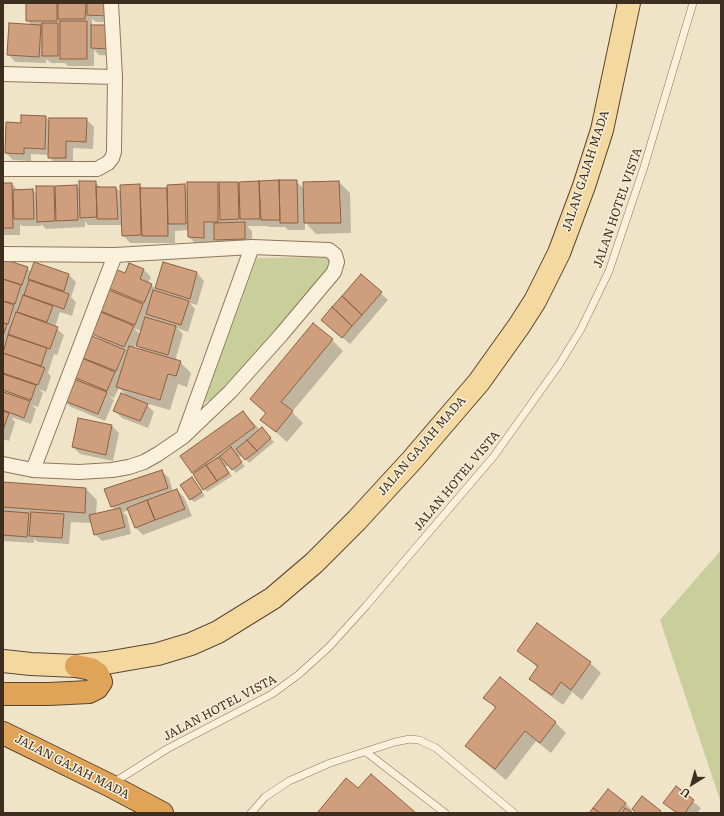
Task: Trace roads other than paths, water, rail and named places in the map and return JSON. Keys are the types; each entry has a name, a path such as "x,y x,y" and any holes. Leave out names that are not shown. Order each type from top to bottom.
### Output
{"highway":[{"path":"3,694 89,692 97,688 101,682 98,674 91,669 76,666"},
{"name":"JALAN GAJAH MADA","path":"3,733 110,785 162,813"}],"main road":[{"name":"JALAN GAJAH MADA","path":"3,660 31,664 76,666 127,660 158,654 191,644 218,632 273,598 314,563 357,520 413,459 479,382 535,301 559,253 584,186 602,130 629,3"}],"street":[{"path":"3,169 97,169 108,163 112,158 114,152 115,77 111,3"},
{"path":"3,74 115,77"},
{"path":"183,437 252,247"},
{"path":"3,254 115,255 252,247 329,250 335,255 337,266 334,272 281,335 230,392 183,437 158,454 129,467 112,470 79,472 33,470 3,464"},
{"path":"33,470 115,255"}],"lane":[{"name":"JALAN HOTEL VISTA","path":"110,785 167,749 272,694 298,675 329,647 366,606 494,456 559,365 582,329 609,271 644,167 693,3"},
{"path":"251,813 265,797 289,781 330,764 395,742 410,739 419,740 436,748 514,813"},
{"path":"366,752 446,813"}]}
